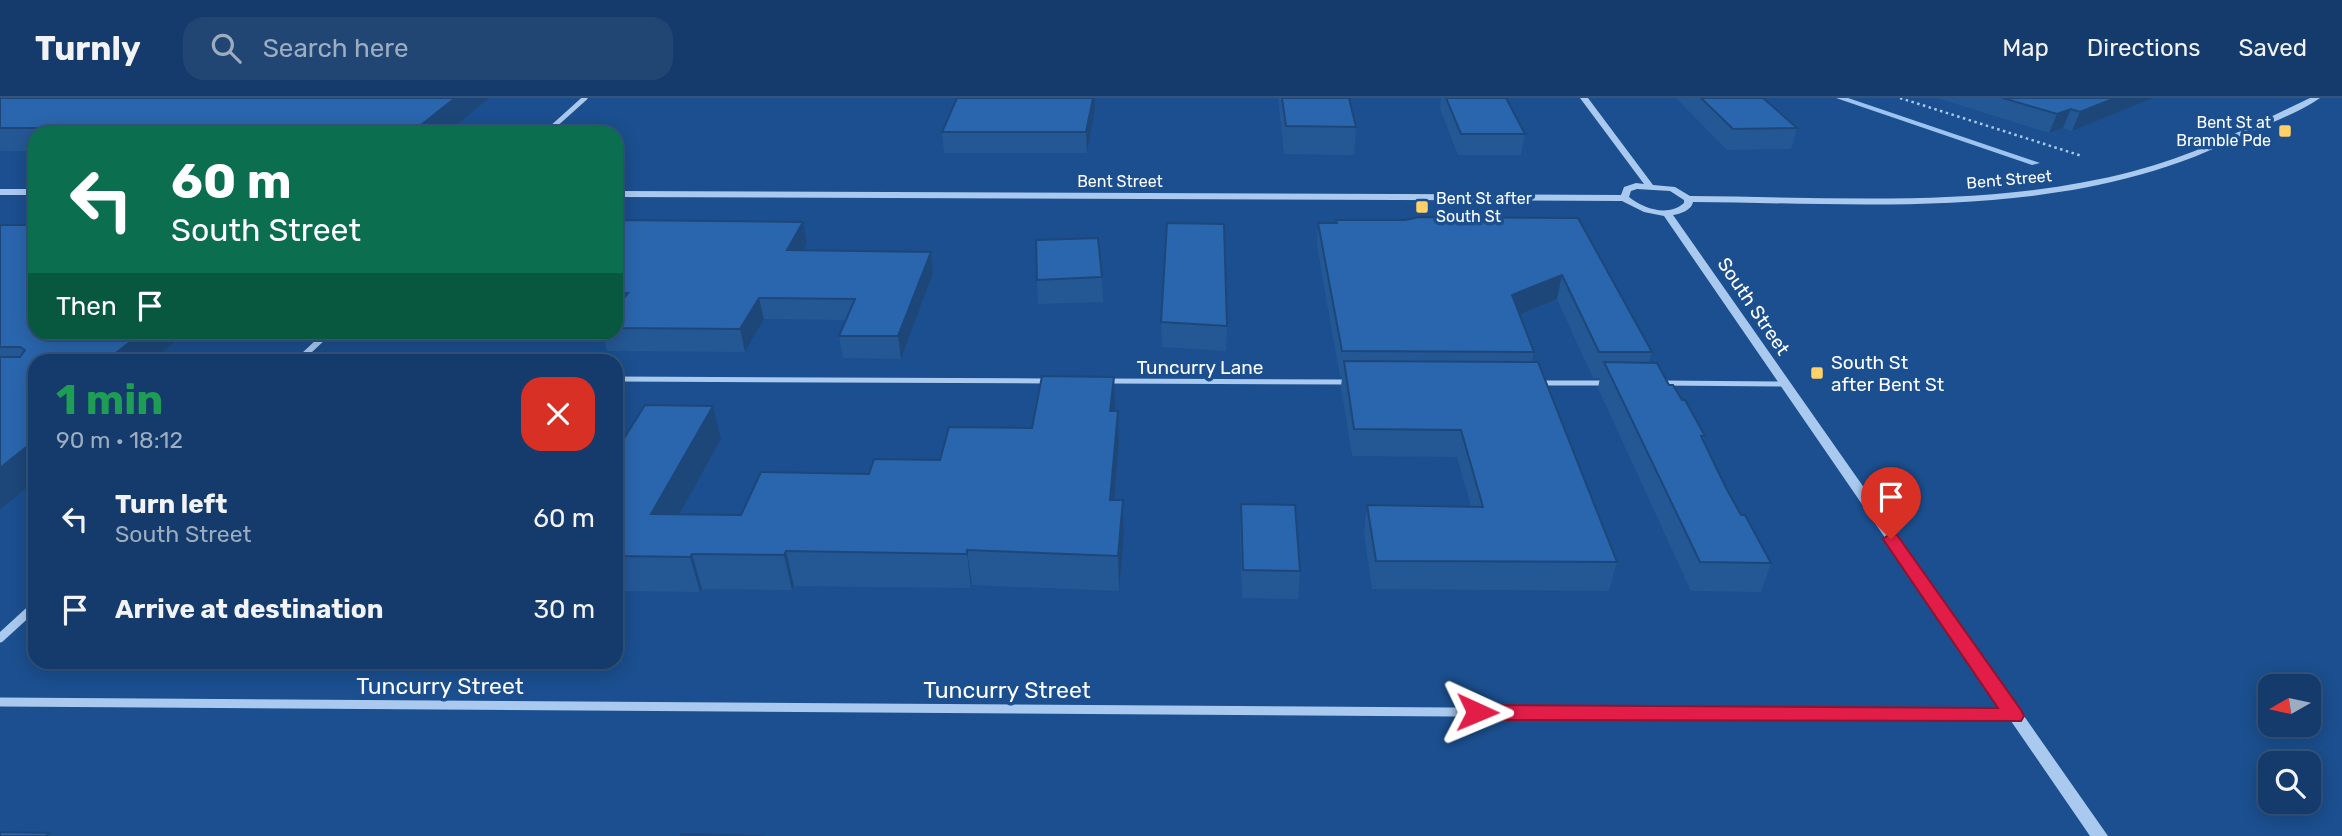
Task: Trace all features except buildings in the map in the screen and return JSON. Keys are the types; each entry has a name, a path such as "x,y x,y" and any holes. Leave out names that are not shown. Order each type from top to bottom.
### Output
{"street":[{"path":"554,126 585,98"},
{"path":"1584,98 1649,185"},
{"name":"Bent Street","path":"1688,199 1957,197 2069,187 2137,174 2186,157 2316,98"},
{"path":"1649,185 1672,189 1688,199 1685,208 1666,212 1639,208 1624,198 1628,189 1649,185"},
{"path":"0,192 28,192"},
{"name":"Bent Street","path":"623,194 1624,198"},
{"name":"South Street","path":"1666,212 2099,836"},
{"path":"305,354 320,340"},
{"path":"0,638 28,612"},
{"name":"Tuncurry Street","path":"0,702 2014,716"}],"lane":[{"path":"623,379 1048,381"},
{"name":"Tuncurry Lane","path":"1104,381 1355,382"},
{"path":"1536,383 1620,383"},
{"path":"1648,383 1784,384"}],"path":[{"path":"1900,98 2084,157"}],"waterway":[{"path":"1840,98 2035,163"}],"place":[{"name":"Bent St at Bramble Pde","path":"2285,131"},
{"name":"Bent St after South St","path":"1422,207"},
{"name":"South St after Bent St","path":"1817,373"}],"route":[{"path":"1477,712 2014,716 1891,539"}]}
